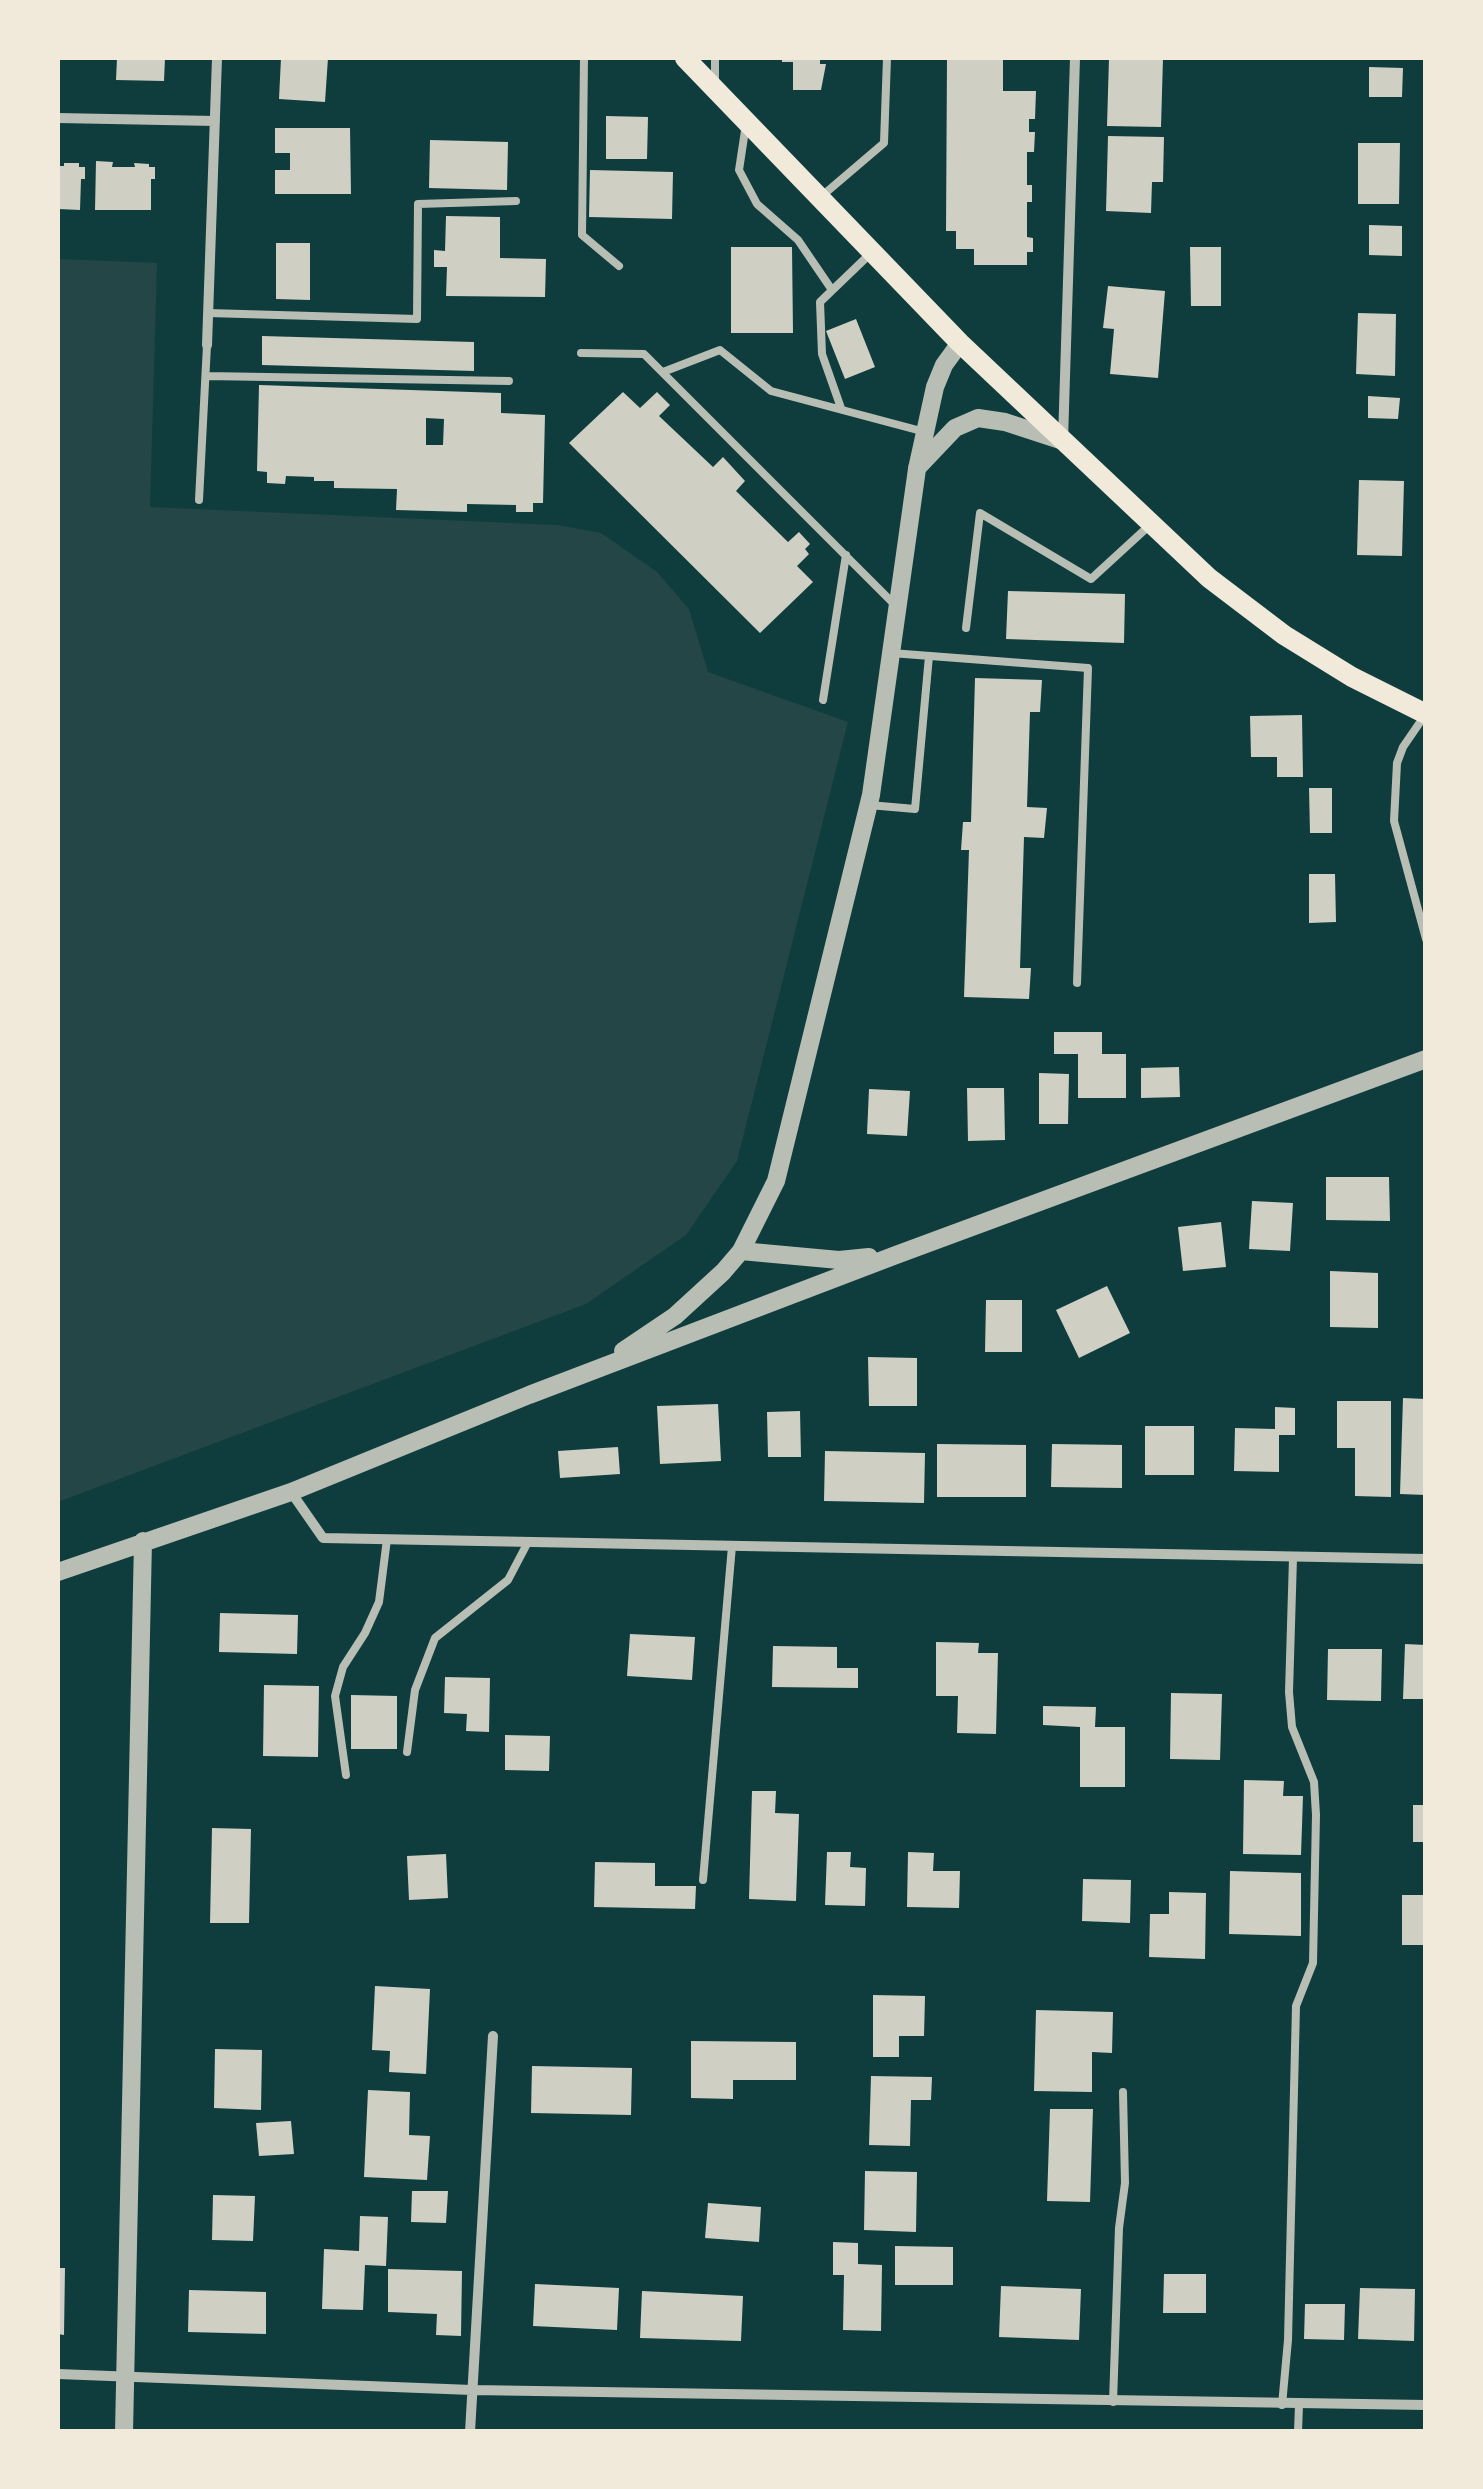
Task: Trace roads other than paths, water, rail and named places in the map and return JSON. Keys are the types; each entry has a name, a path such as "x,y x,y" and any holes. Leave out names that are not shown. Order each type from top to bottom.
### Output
{"main road":[{"path":"684,58 960,344 1209,578 1284,635 1352,677 1425,714"}],"street":[{"path":"208,345 216,58"},
{"path":"917,468 955,428 978,418 1005,422 1063,441 1075,58"},
{"path":"58,118 214,121"},
{"path":"529,1395 625,1350 674,1316 723,1272 762,1214 781,1164 869,805 925,432 938,377 960,344"},
{"path":"58,1572 291,1492 529,1395 896,1254 1426,1059"},
{"path":"740,1251 839,1260 896,1254"},
{"path":"291,1492 324,1538 1426,1560"},
{"path":"124,2432 143,1541"},
{"path":"470,2432 493,2036"},
{"path":"58,2374 472,2390 1426,2406"}],"lane":[{"path":"584,58 582,236 619,266"},
{"path":"715,89 716,58"},
{"path":"820,198 884,144 887,58"},
{"path":"746,121 738,170 757,204 798,240 832,290"},
{"path":"208,313 417,318 418,204 516,201"},
{"path":"842,408 822,354 820,302 872,252"},
{"path":"198,500 208,345"},
{"path":"662,372 720,350 771,390 925,432"},
{"path":"581,352 644,354 898,608"},
{"path":"206,376 509,382"},
{"path":"966,628 980,513 1092,580 1151,524"},
{"path":"823,700 846,555"},
{"path":"891,653 1088,668 1077,983"},
{"path":"869,805 916,810 929,656"},
{"path":"1426,705 1425,714 1397,763 1394,821 1426,940"},
{"path":"346,1775 335,1696 343,1667 365,1634 379,1602 387,1540"},
{"path":"407,1752 415,1690 435,1638 508,1580 528,1542"},
{"path":"703,1880 732,1546"},
{"path":"1282,2405 1288,2340 1296,2006 1313,1963 1316,1815 1314,1782 1292,1727 1289,1692 1293,1558"},
{"path":"1113,2402 1118,2228 1124,2183 1123,2092"},
{"path":"1298,2432 1299,2405"}]}
